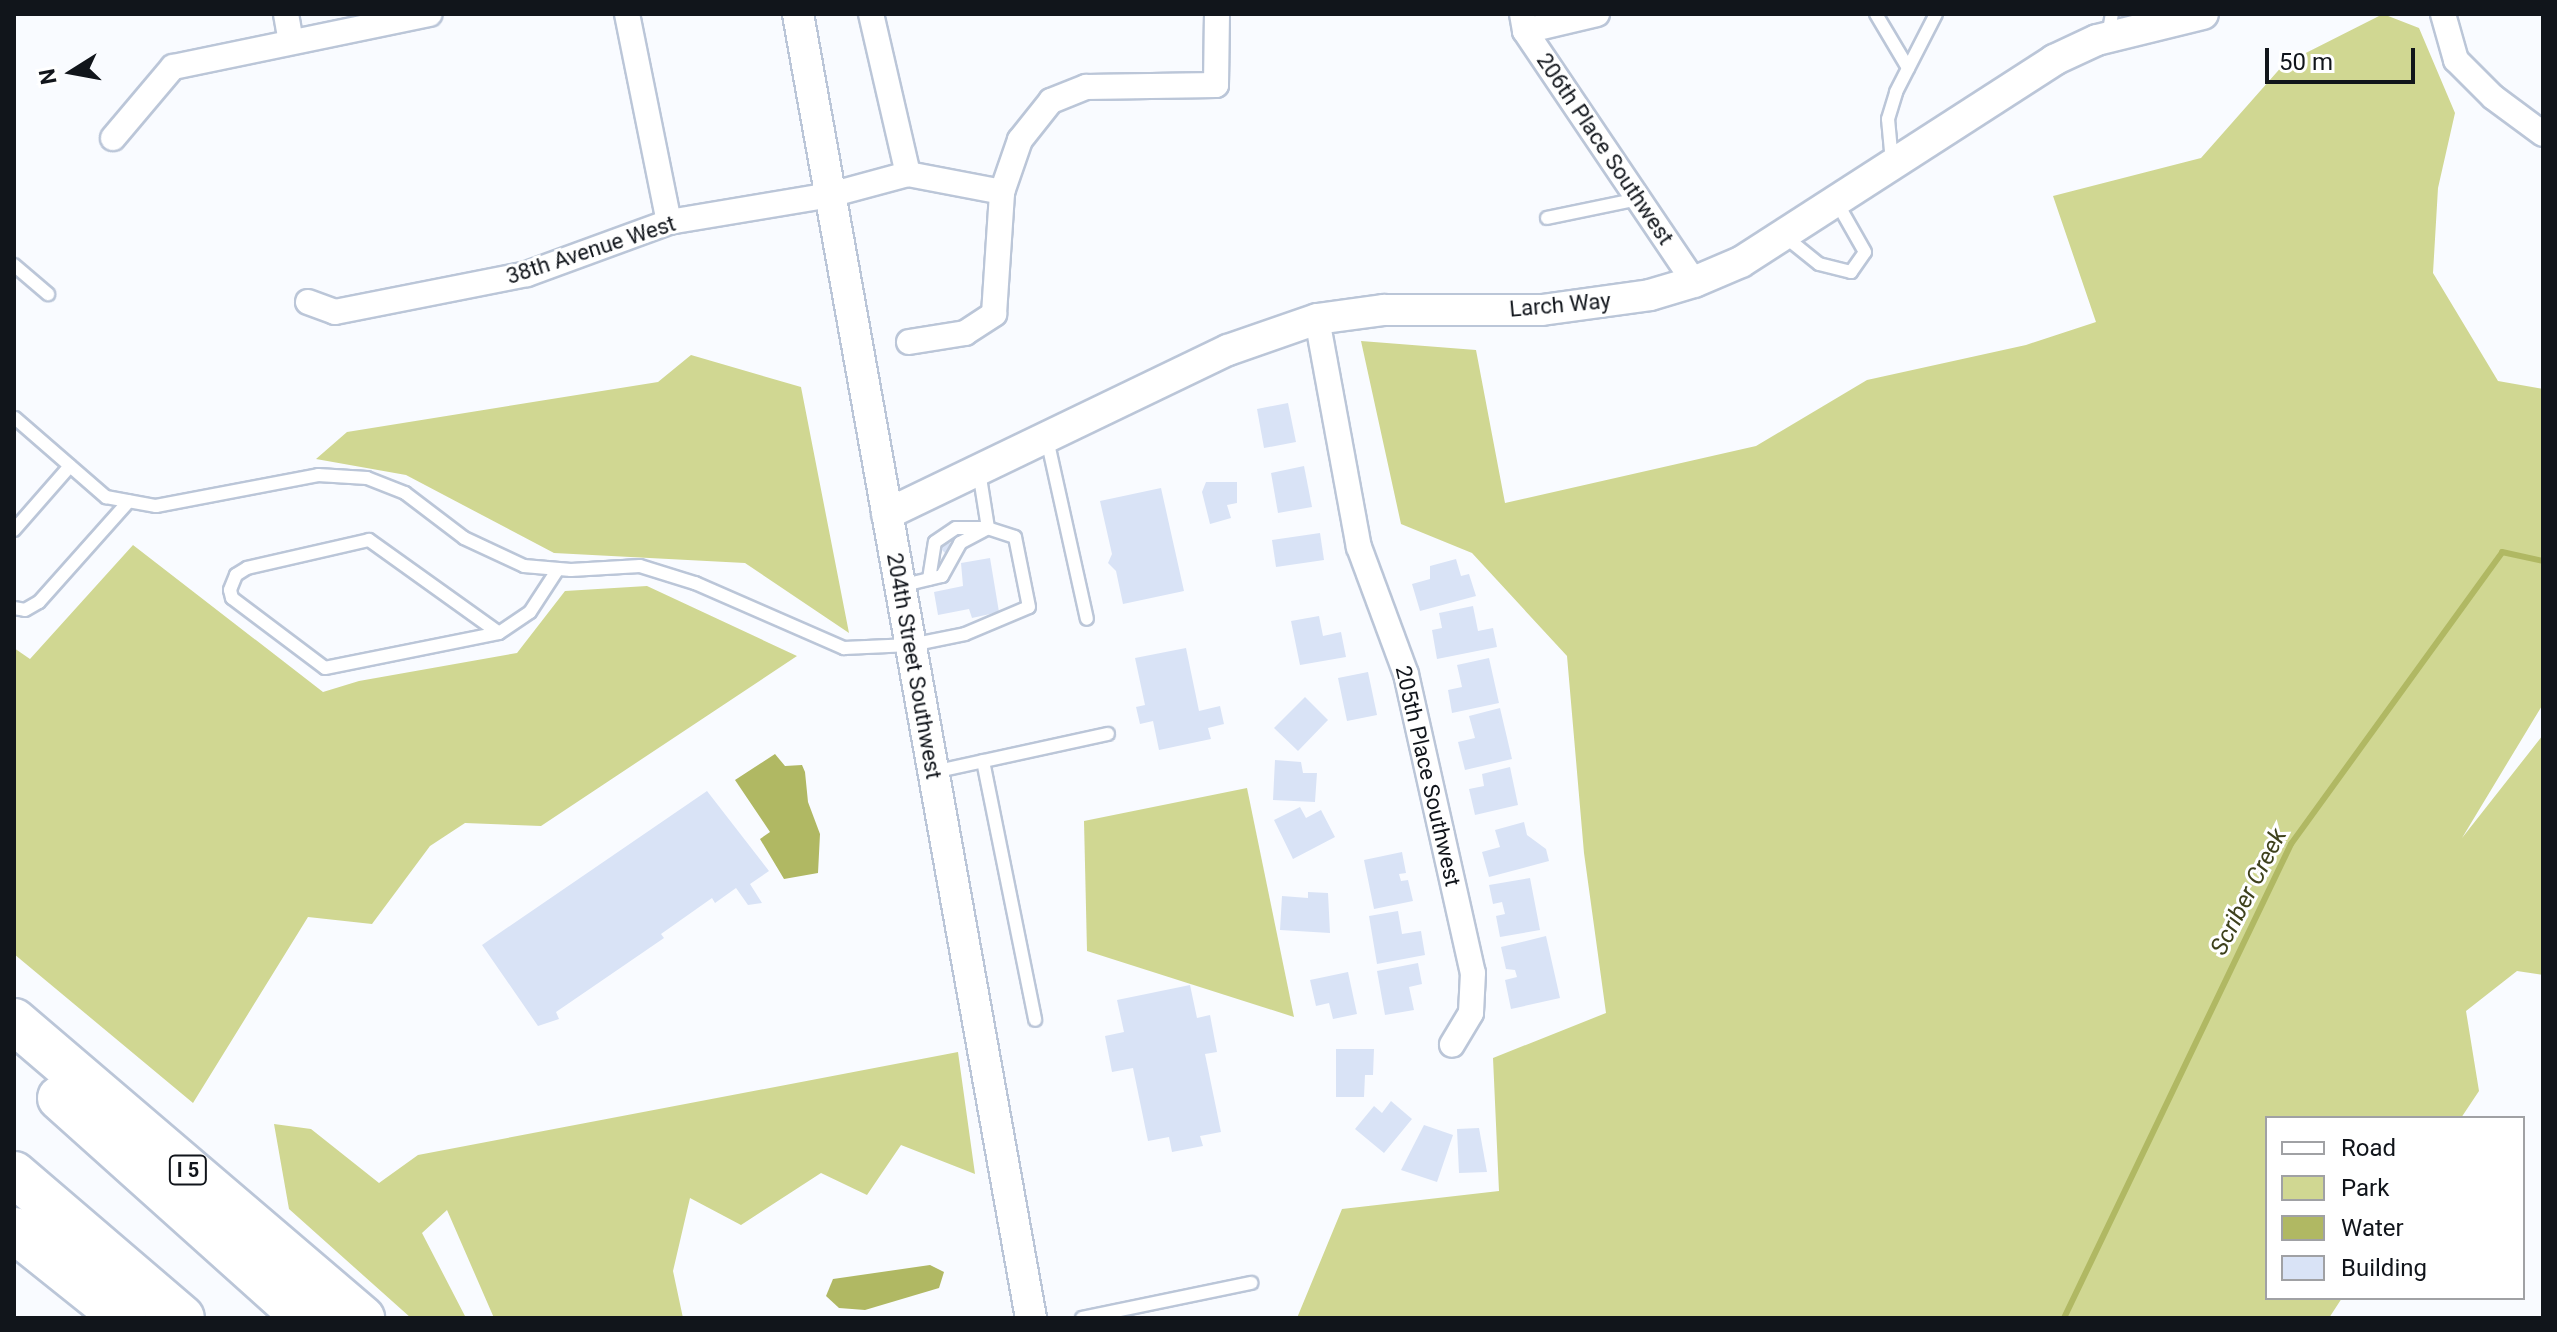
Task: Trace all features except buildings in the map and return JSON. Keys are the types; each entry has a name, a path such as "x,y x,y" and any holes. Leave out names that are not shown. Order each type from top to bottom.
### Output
{"highway":[{"name":"I 5","path":"14,1021 362,1318"},
{"path":"14,1055 305,1318"},
{"path":"14,1174 182,1318"},
{"path":"14,1230 124,1318"}],"street":[{"path":"286,14 291,41"},
{"path":"113,138 173,67 430,14"},
{"path":"627,14 669,222"},
{"name":"204th Street Southwest","path":"798,14 1031,1318"},
{"path":"871,14 908,174 1002,192"},
{"path":"909,342 965,333 994,314 1002,192 1020,140 1051,101 1086,87 1216,85 1217,14"},
{"path":"1524,22 1597,14"},
{"name":"Larch Way","path":"887,514 1228,350 1317,319 1384,310 1542,310 1650,295 1694,282 1741,262 2110,25 2203,14"},
{"path":"2443,14 2456,60 2493,97 2543,134"},
{"name":"206th Place Southwest","path":"1524,22 1694,282"},
{"name":"38th Avenue West","path":"308,302 335,312 527,274 669,222 830,195 908,174"},
{"name":"205th Place Southwest","path":"1317,319 1359,547 1406,674 1473,973 1471,1013 1452,1045"}],"lane":[{"path":"1876,14 1908,68"},
{"path":"1892,165 1888,119 1908,68 1936,14"},
{"path":"1547,218 1638,199"},
{"path":"1783,235 1819,264 1851,272 1865,252 1836,201"},
{"path":"14,265 48,294"},
{"path":"15,418 106,497 156,506 318,475 367,478 405,493 464,538 524,566 558,569 640,566 695,583 844,648 911,645 965,634 1029,607 1015,537 988,528 956,528 935,542 936,578"},
{"path":"1046,436 1087,619"},
{"path":"14,530 70,466"},
{"path":"978,469 988,528"},
{"path":"14,608 25,610 39,602 129,501"},
{"path":"900,586 936,578 960,543 988,528"},
{"path":"499,633 369,540 247,568 236,575 230,590 232,598 325,668 499,633 530,612 558,569"},
{"path":"933,772 1108,734"},
{"path":"983,761 1035,1020"},
{"path":"1082,1318 1251,1283"}],"green space":[{"path":"2383,14 2419,28 2455,113 2438,188 2433,273 2498,381 2543,389 2543,704 2462,838 2543,735 2543,975 2517,971 2466,1011 2479,1091 2462,1116 2265,1116 2265,1300 2341,1300 2329,1318 1297,1318 1342,1209 1499,1191 1493,1058 1606,1013 1584,853 1567,656 1472,553 1401,524 1361,341 1476,350 1505,503 1756,446 1867,380 2026,345 2096,322 2053,196 2201,158 2284,64"},
{"path":"691,355 801,387 849,633 745,563 554,553 406,475 316,459 347,432 658,382"},
{"path":"133,545 323,692 359,681 517,653 565,591 647,586 797,656 541,826 465,823 430,846 372,924 308,917 193,1103 14,954 14,648 30,659"},
{"path":"1247,788 1294,1017 1087,951 1084,821"},
{"path":"958,1052 975,1174 901,1145 867,1195 821,1173 741,1225 690,1198 673,1271 683,1318 494,1318 447,1210 422,1233 466,1318 411,1318 289,1209 274,1124 311,1129 379,1183 418,1155"}],"water":[{"path":"775,754 785,766 802,765 805,772 808,802 820,834 818,873 784,879 760,839 770,832 735,780"},
{"path":"930,1265 944,1272 939,1288 865,1310 839,1308 826,1296 833,1279"}],"waterway":[{"name":"Scriber Creek","path":"2064,1318 2291,844 2502,552 2543,561"}]}
